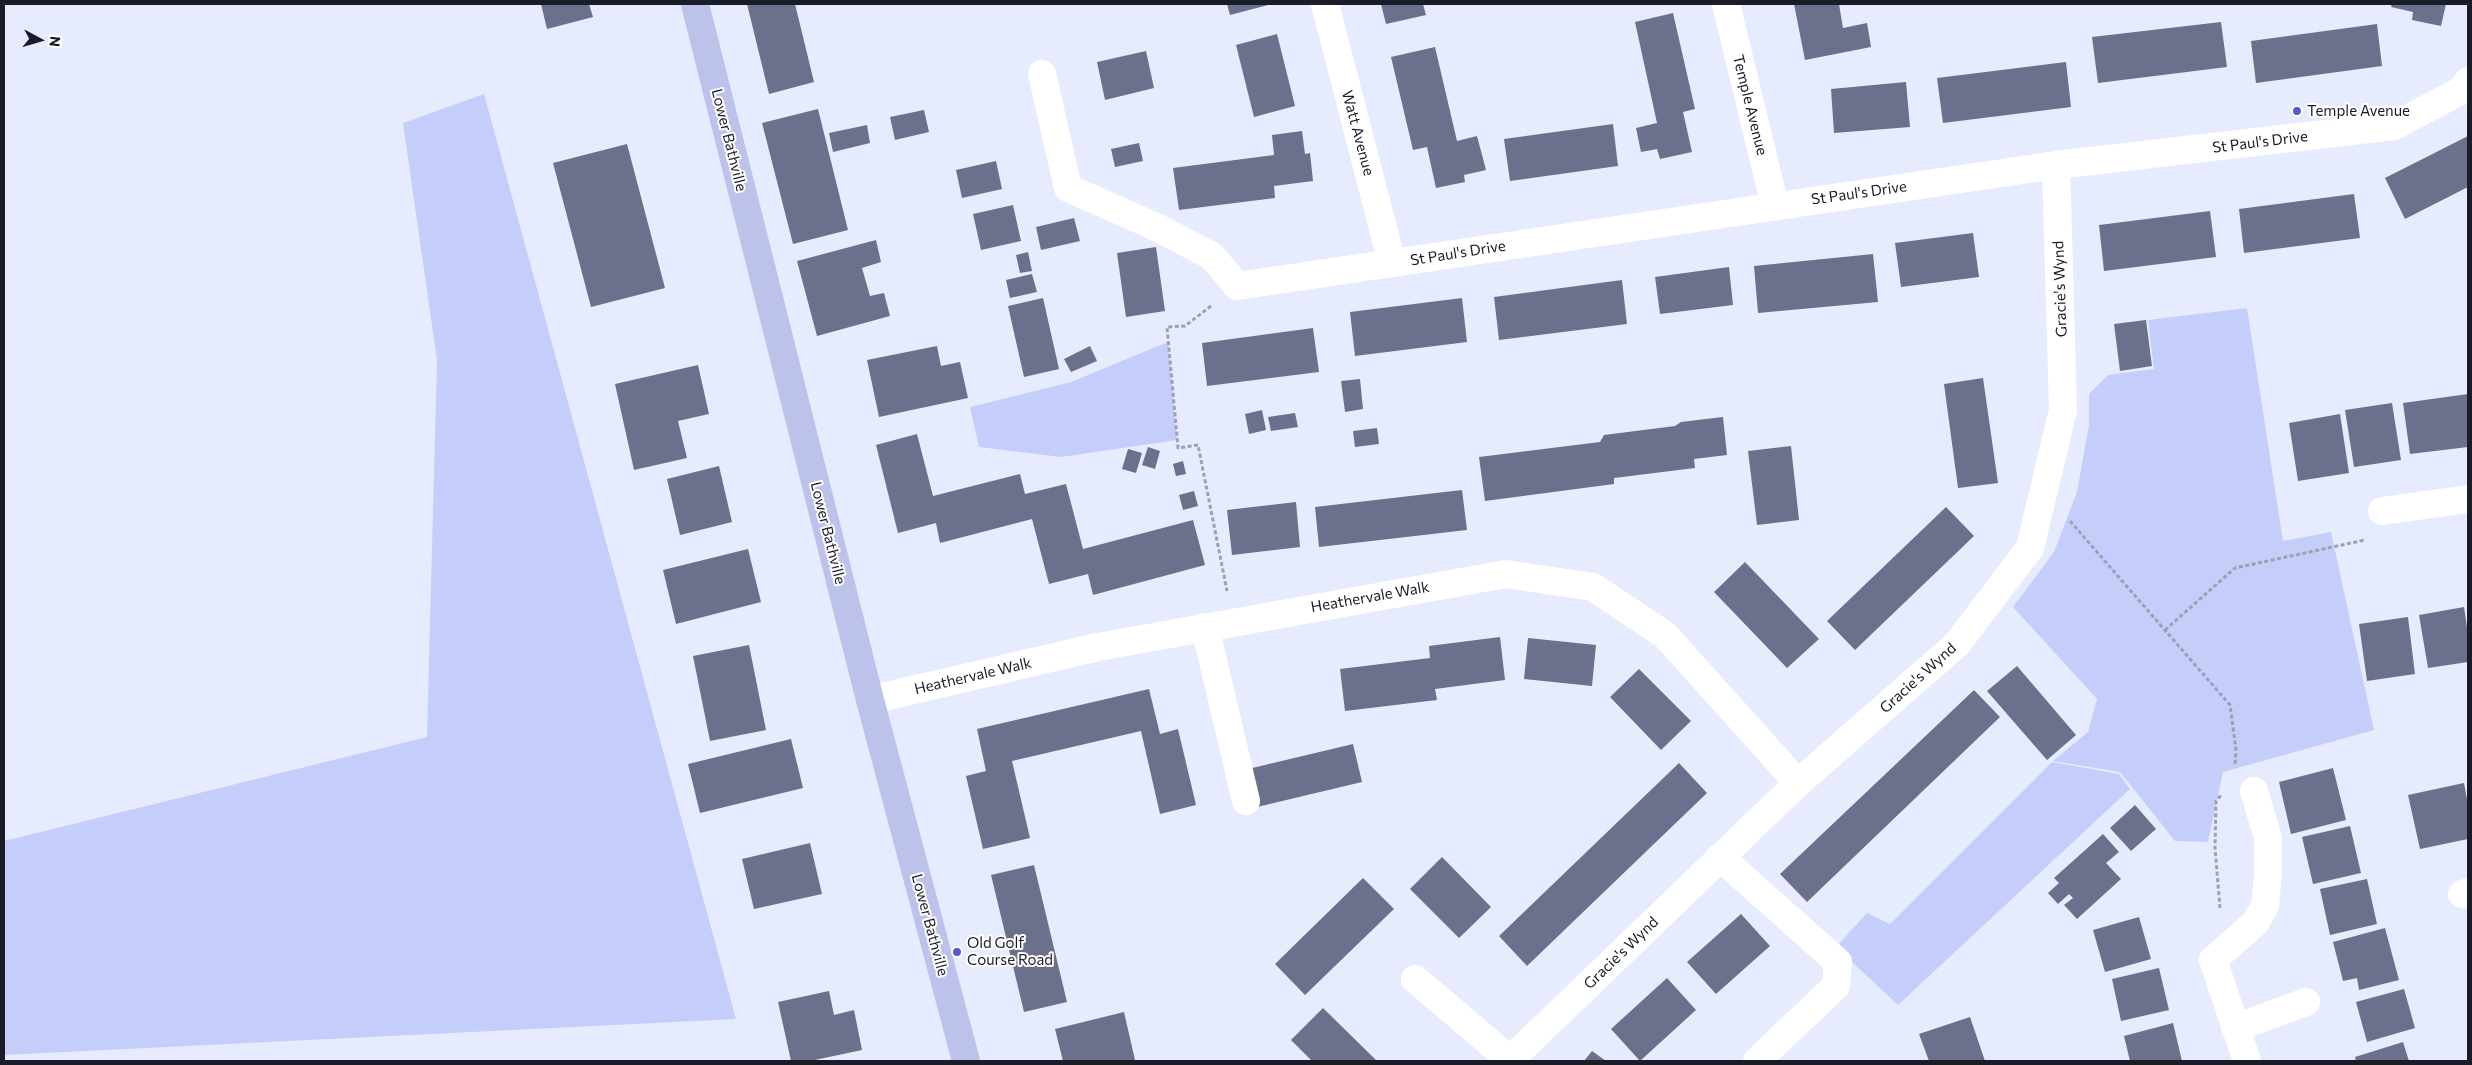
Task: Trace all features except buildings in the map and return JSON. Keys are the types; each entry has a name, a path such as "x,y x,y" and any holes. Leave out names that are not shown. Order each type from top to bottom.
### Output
{"main road":[{"name":"Lower Bathville","path":"695,4 870,700 966,1061"}],"street":[{"name":"Watt Avenue","path":"1324,4 1392,263"},
{"name":"Temple Avenue","path":"1726,4 1775,206"},
{"path":"1042,74 1068,188 1154,226 1212,256 1237,286"},
{"name":"St Paul's Drive","path":"1237,286 2056,165 2394,126 2464,89 2468,81"},
{"name":"Gracie's Wynd","path":"1415,979 1509,1061 1798,783 1957,644 2030,548 2063,410 2056,165"},
{"path":"2382,510 2468,499"},
{"name":"Heathervale Walk","path":"870,700 1098,646 1506,574 1593,587 1666,635 1798,783"},
{"path":"1204,627 1246,801"},
{"path":"2247,1061 2212,960 2255,923 2265,906 2268,874 2268,838 2254,790"},
{"path":"1720,857 1838,962 1836,986 1757,1061"},
{"path":"2236,1028 2306,1002"}],"path":[{"path":"1233,621 1198,445 1178,448 1167,327 1185,326 1237,286"},
{"path":"2044,490 2230,705 2236,750 2234,769"},
{"path":"2165,630 2235,568 2390,534 2382,510"},
{"path":"2212,960 2220,907 2215,848 2216,801 2228,786"}],"shaded area":[{"path":"484,94 736,1019 4,1055 4,841 427,737 437,360 403,123"},
{"path":"2247,308 2283,541 2331,532 2374,730 2223,772 2208,842 2175,841 2120,772 2053,761 2088,732 2097,699 2013,607 2054,552 2077,492 2089,425 2089,394 2108,375 2154,369 2148,320"},
{"path":"1168,342 1177,440 1061,457 979,447 970,407 1071,382"},
{"path":"2052,762 2119,774 2130,789 1898,1005 1836,947 1867,913 1890,924"}],"place":[{"name":"Temple Avenue","path":"2297,111"},
{"name":"Old Golf Course Road","path":"957,952"}]}
